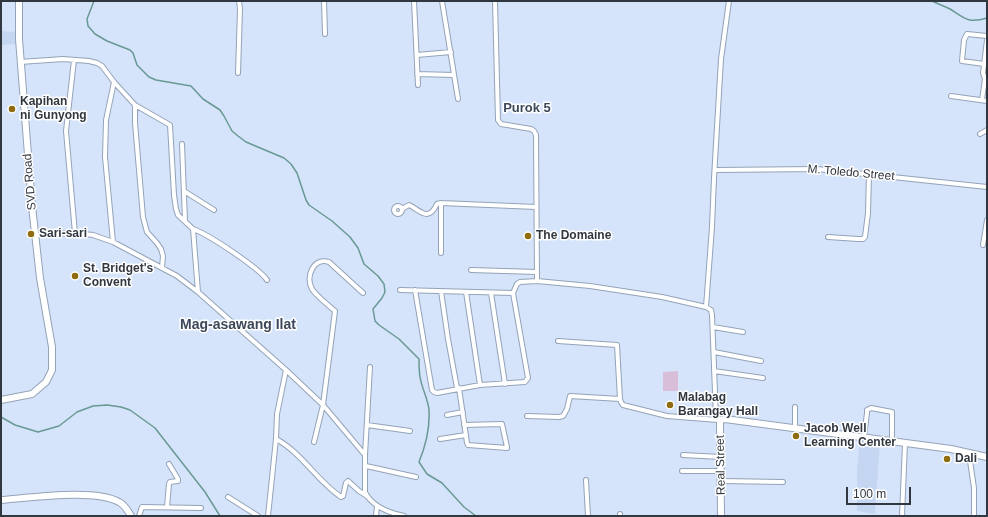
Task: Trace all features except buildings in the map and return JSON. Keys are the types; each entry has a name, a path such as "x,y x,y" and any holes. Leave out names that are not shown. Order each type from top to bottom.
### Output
{"street":[{"name":"SVD Road","path":"1,400 32,394 46,382 52,370 52,347 40,278 35,235 20,62 19,1"},
{"path":"238,73 239,1"},
{"path":"324,1 325,34"},
{"path":"414,1 418,85"},
{"path":"442,1 458,99"},
{"path":"495,1 498,120 501,124 506,126 531,129 536,135 537,281"},
{"path":"706,307 712,235 714,170 721,59 729,1"},
{"path":"984,64 962,61 964,40 967,34 987,36"},
{"path":"951,96 985,100 983,73 987,40"},
{"path":"417,55 451,52"},
{"path":"20,62 63,59 97,63 102,66 135,105 170,125 174,195 178,216 193,229 200,232 264,274 267,280"},
{"path":"74,60 66,131 75,233"},
{"path":"417,74 454,75"},
{"path":"113,242 105,157 106,120 114,82"},
{"path":"135,105 135,123 143,217 147,232 161,249 163,256 162,268"},
{"path":"980,134 987,130"},
{"path":"182,144 185,221"},
{"name":"M. Toledo Street","path":"714,170 808,169 987,187"},
{"path":"828,238 863,239 865,237 868,213 869,174"},
{"path":"184,191 214,210"},
{"path":"402,209 409,206 415,208 421,213 427,214 432,212 437,204 441,203 536,207"},
{"path":"441,203 441,253"},
{"path":"983,245 987,220"},
{"path":"193,229 198,292"},
{"path":"35,235 75,233 93,235 113,242 176,276 198,292 286,370 323,406 365,454"},
{"path":"314,442 323,406 335,311 312,288 310,280 311,271 314,265 325,260 363,293"},
{"path":"471,270 537,272"},
{"path":"415,290 432,390 434,392 458,388 525,382 528,378 513,293 517,284 520,282 537,281 590,286 706,307 711,310 713,327 714,371 718,419 676,417 623,405 620,399 617,345 558,341"},
{"path":"400,290 513,293"},
{"path":"440,291 467,443 471,446 506,448 508,446 502,424 464,425"},
{"path":"466,292 480,386"},
{"path":"491,293 505,384"},
{"path":"713,327 743,332"},
{"path":"714,352 761,361"},
{"path":"367,496 365,488 365,454 370,367"},
{"path":"268,516 276,439 277,414 286,370"},
{"path":"714,371 763,378"},
{"path":"528,416 563,416 567,409 570,396 620,399"},
{"path":"795,408 795,428"},
{"path":"864,436 867,413 870,408 892,412 892,441"},
{"path":"447,414 462,412"},
{"name":"Real Street","path":"721,516 721,457 718,419 864,436 951,449 987,457"},
{"path":"367,425 410,431"},
{"path":"440,439 466,435"},
{"path":"276,439 341,497 343,496 346,483 348,481 377,506 387,511 404,516"},
{"path":"902,516 905,443"},
{"path":"969,454 974,488 974,516"},
{"path":"683,455 721,457"},
{"path":"168,507 169,484 170,482 178,481 169,464"},
{"path":"366,466 416,477"},
{"path":"682,471 721,472"},
{"path":"586,480 588,516"},
{"path":"721,481 784,482"},
{"path":"1,500 94,496 119,502 128,509 131,516"},
{"path":"228,497 258,516"},
{"path":"376,516 377,506"},
{"path":"139,516 142,507 201,508"}],"shaded area":[{"path":"1,31 15,32 16,44 1,45"},
{"path":"678,371 678,391 663,391 663,372"},
{"path":"860,438 880,441 875,514 857,511 857,469"}],"waterway":[{"path":"94,1 87,19 88,26 95,34 107,41 130,50 133,53 137,65 149,77 156,80 191,86 203,99 220,110 232,131 238,136 246,142 284,158 291,164 297,173 309,205 332,221 350,237 358,248 364,264 378,276 384,284 385,292 373,309 375,321 399,339 419,359 420,377 429,410 427,436 419,462 427,474 442,483 464,507 476,516"},
{"path":"932,1 967,19 981,20 987,18"},
{"path":"1,417 15,425 38,432 59,426 77,412 93,406 107,405 130,410 155,428 205,492 220,516"}],"place":[{"name":"Kapihan ni Gunyong","path":"12,109"},
{"name":"Sari-sari","path":"31,234"},
{"name":"The Domaine","path":"528,236"},
{"name":"St. Bridget's Convent","path":"75,276"},
{"name":"Malabag Barangay Hall","path":"670,405"},
{"name":"Jacob Well Learning Center","path":"796,436"},
{"name":"Dali","path":"947,459"}],"district":[{"name":"Purok 5","path":"527,108"},
{"name":"Mag-asawang Ilat","path":"238,325"}]}
